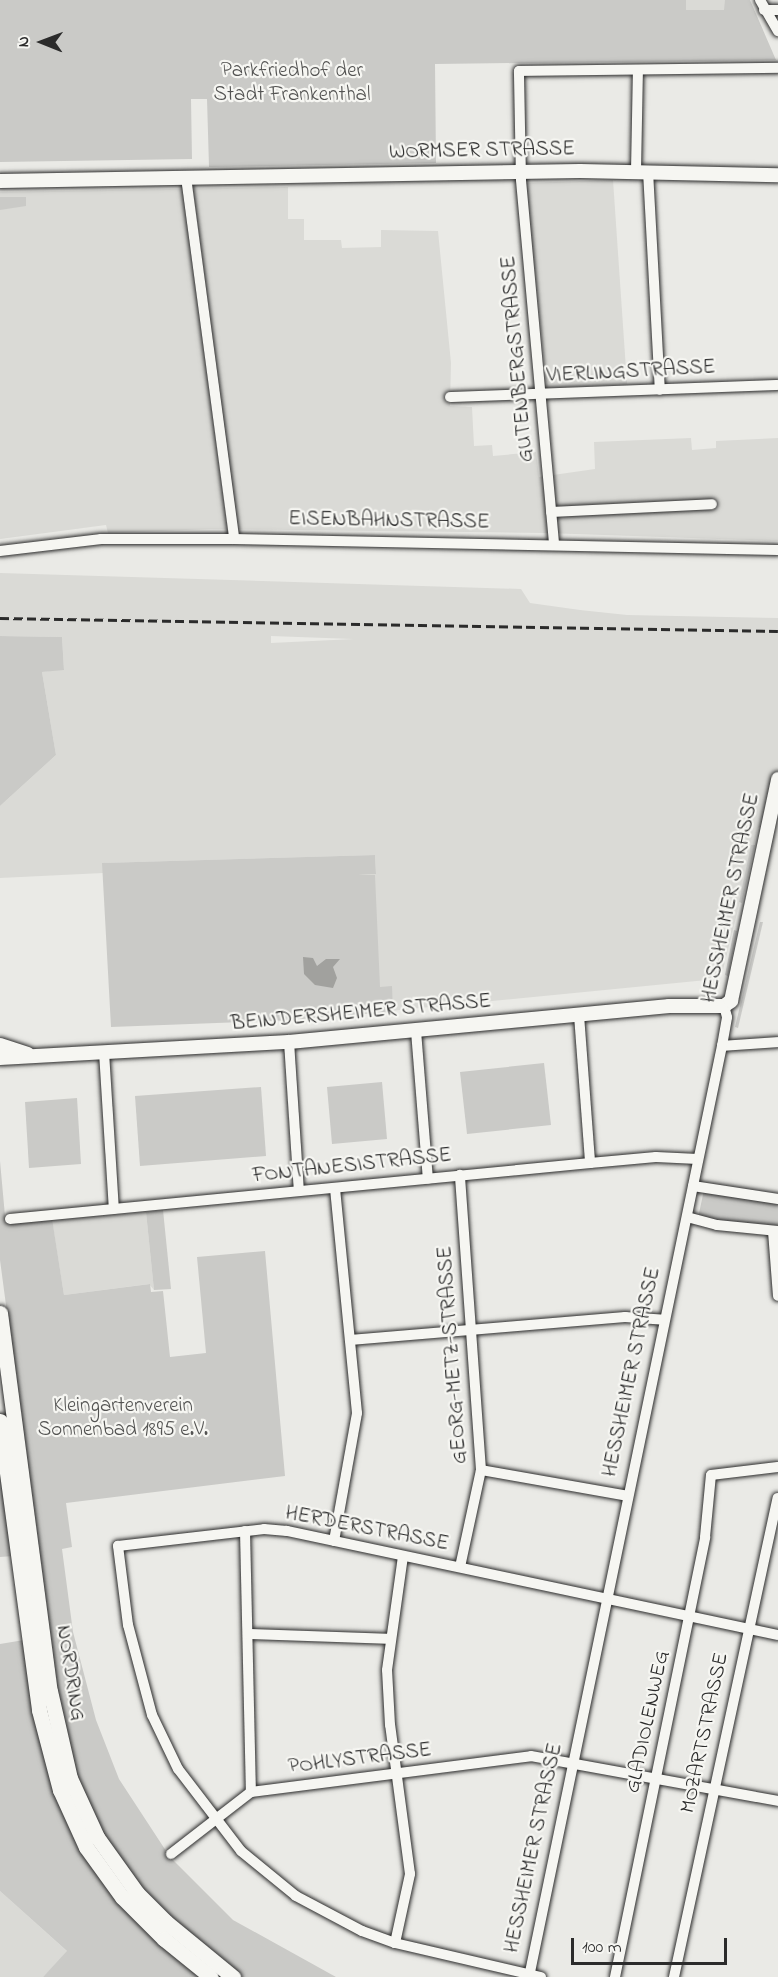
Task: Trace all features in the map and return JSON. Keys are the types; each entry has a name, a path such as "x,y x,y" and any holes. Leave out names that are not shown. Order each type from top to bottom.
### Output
{"main road":[{"name":"NORDRING","path":"0,1313 50,1691 70,1778 97,1837 137,1893 166,1922 233,1977"},
{"name":"NORDRING","path":"0,1421 39,1710 60,1790 86,1847 122,1898 164,1940 211,1977"}],"street":[{"path":"762,5 778,10"},
{"path":"762,5 778,31"},
{"path":"660,390 642,171 638,70 778,68"},
{"name":"GUTENBERGSTRASSE","path":"554,543 520,171 519,71 638,70"},
{"name":"WORMSER STRASSE","path":"0,181 520,171 642,171 778,175"},
{"path":"186,177 234,538"},
{"name":"VIERLINGSTRASSE","path":"450,398 778,385"},
{"path":"551,512 712,504"},
{"name":"EISENBAHNSTRASSE","path":"0,551 101,539 234,538 554,543 778,550"},
{"name":"HESSHEIMER STRASSE","path":"534,1976 573,1761 722,1046 727,1015 724,1006 730,1001 773,830 778,779"},
{"name":"BEINDERSHEIMER STRASSE","path":"0,1058 289,1042 679,1005 724,1006"},
{"path":"579,1015 590,1163"},
{"path":"416,1031 428,1179"},
{"path":"289,1042 299,1191"},
{"path":"722,1046 778,1042"},
{"path":"0,1045 38,1057"},
{"path":"104,1052 114,1209"},
{"name":"FONTANESISTRASSE","path":"10,1219 656,1157 698,1160"},
{"name":"GEORG-METZ-STRASSE","path":"460,1175 481,1470 460,1567"},
{"path":"693,1186 778,1199"},
{"path":"334,1540 357,1413 335,1188"},
{"path":"687,1217 717,1225 776,1231 778,1296"},
{"path":"350,1340 625,1317 664,1320"},
{"name":"GLADIOLENWEG","path":"615,1977 711,1509 711,1475 778,1467"},
{"path":"481,1470 628,1496"},
{"name":"MOZARTSTRASSE","path":"674,1977 712,1788 778,1498"},
{"path":"171,1854 251,1792 245,1531"},
{"name":"HERDERSTRASSE","path":"214,1820 178,1769 152,1715 138,1674 118,1546 245,1531 287,1531 778,1635"},
{"path":"395,1943 410,1874 388,1695 389,1639 403,1556"},
{"path":"248,1634 389,1639"},
{"name":"POHLYSTRASSE","path":"251,1792 531,1756 573,1761 778,1801"},
{"path":"214,1820 241,1851 296,1896 332,1918 395,1943 534,1976"}],"shaded area":[{"path":"686,0 725,0 725,10 686,10"},
{"path":"613,180 627,384 547,388 526,183"},
{"path":"288,187 288,219 304,219 304,240 341,240 342,248 381,247 381,230 438,231 451,363 450,406 472,407 474,446 492,445 493,456 536,452 539,477 595,469 594,442 691,438 692,450 716,448 716,441 778,438 778,541 546,533 211,529 108,533 106,525 0,539 0,192"},
{"path":"0,573 521,589 530,603 580,610 627,615 778,618 778,821 758,828 722,974 717,979 297,1020 292,878 376,874 375,855 103,863 103,873 0,878 0,806 56,755 42,672 64,669 62,637 0,636","holes":["271,636 354,639 271,643"]},
{"path":"303,957 313,958 317,966 326,959 340,959 333,967 337,978 333,988 315,985 304,974"},
{"path":"146,1212 154,1290 149,1284 64,1295 52,1220"},
{"path":"0,1891 68,1952 43,1977 0,1977"}],"green space":[{"name":"Parkfriedhof der Stadt Frankenthal","path":"0,0 686,0 686,10 724,10 725,0 750,0 776,60 435,64 436,163 209,167 207,99 191,99 192,159 0,162"},
{"path":"0,197 26,197 26,206 0,210"},
{"path":"0,636 62,637 64,670 42,672 56,755 0,806"},
{"path":"751,845 755,845 742,903 739,902"},
{"path":"375,855 376,874 358,875 375,875 380,987 392,986 393,1012 298,1019 297,1005 297,1020 111,1027 102,863"},
{"path":"760,922 763,922 738,1028 735,1027"},
{"path":"734,930 737,931 728,976 725,975"},
{"path":"544,1063 551,1125 467,1134 460,1072"},
{"path":"382,1082 387,1139 332,1144 327,1087"},
{"path":"261,1087 266,1156 140,1166 135,1096"},
{"path":"77,1098 81,1164 29,1168 25,1102"},
{"name":"Kleingartenverein Sonnenbad 1895 e.V.","path":"0,1161 5,1216 51,1212 64,1295 150,1284 151,1292 163,1291 170,1357 206,1353 197,1257 265,1251 285,1476 66,1503 72,1547 62,1549 73,1632 96,1720 119,1779 170,1857 233,1920 336,1977 242,1977 169,1918 119,1861 83,1797 61,1719 0,1260"},
{"path":"704,1190 778,1201 778,1229 698,1218"},
{"path":"163,1210 171,1289 154,1290 146,1212"},
{"path":"0,1457 14,1556 0,1557"},
{"path":"24,1640 40,1742 202,1977 43,1977 67,1951 0,1891 0,1644"}],"railway":[{"path":"0,618 778,631"}]}
